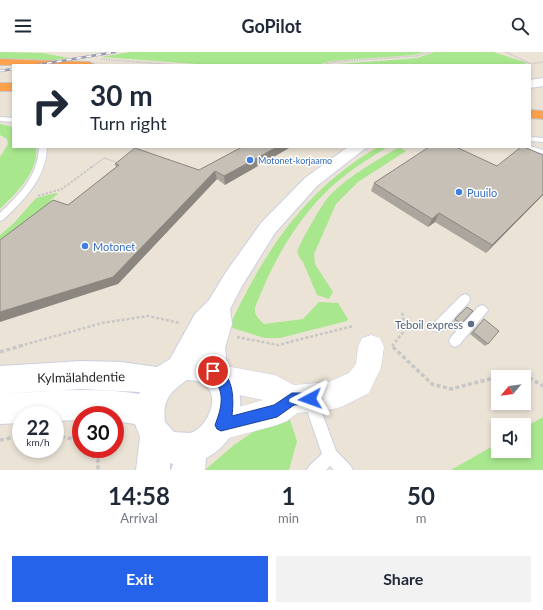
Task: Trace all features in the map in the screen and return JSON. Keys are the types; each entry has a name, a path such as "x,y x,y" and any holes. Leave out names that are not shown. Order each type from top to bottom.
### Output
{"highway":[{"path":"0,62 59,64"},
{"path":"0,87 12,87"},
{"path":"531,106 543,108"},
{"path":"531,114 543,116"}],"main road":[{"path":"531,84 543,82"},
{"path":"153,470 153,394 171,375 204,322 218,308 234,278 268,228 311,182 332,165 358,148"},
{"path":"0,409 65,405 129,407 153,424 169,447 184,449 190,459 221,425 225,416 228,398 226,389 217,374 212,348 219,324 218,308"},
{"path":"171,375 195,366 217,374"},
{"name":"Kylmälahdentie","path":"0,380 74,374 171,375"}],"street":[{"path":"221,425 277,411 301,399 341,393 359,383 383,345"},
{"path":"217,374 275,389 301,399"}],"lane":[{"path":"0,119 12,120"},
{"path":"531,139 543,140"},
{"path":"0,218 19,199 36,176 44,159 43,148"},
{"path":"529,148 543,152"},
{"path":"438,327 465,299"},
{"path":"455,341 482,310"},
{"path":"301,399 330,456 344,470"},
{"path":"315,470 330,456"}],"path":[{"path":"326,64 333,62 416,56 431,52"},
{"path":"506,52 531,64 543,62"},
{"path":"100,59 164,64"},
{"path":"32,197 62,189 104,158 124,165"},
{"path":"402,311 405,330 383,345 432,384 451,389 491,379"},
{"path":"0,352 102,323 148,316 182,323"},
{"path":"234,336 278,345 353,326"},
{"path":"531,379 543,386"},
{"path":"0,440 12,438"},
{"path":"96,458 98,460 98,470"}],"green space":[{"path":"0,52 42,53 69,58 54,60 0,60"},
{"path":"130,52 425,52 414,55 331,61 320,64 197,64 101,57"},
{"path":"435,52 493,52 528,63 338,64 417,58"},
{"path":"0,124 12,127 12,148 36,148 36,156 34,165 25,181 0,209 0,157 8,144 7,139 0,135"},
{"path":"376,148 386,148 345,175 312,207 294,231 278,257 255,308 256,315 264,324 303,319 319,302 338,303 348,319 347,321 280,338 265,338 229,327 242,299 257,273 272,248 289,225 328,183 352,164"},
{"path":"397,148 406,151 358,182 336,204 314,254 315,264 333,292 329,299 317,295 297,251 310,225 326,200 341,185 360,171"},
{"path":"56,193 58,194 50,200 55,203 0,246 0,235 14,223 36,198"},
{"path":"289,417 297,441 289,470 205,470 234,445 262,426"},
{"path":"543,417 543,470 451,470 491,447 491,458 531,458 531,424"}],"building":[{"name":"Motonet","path":"135,148 199,170 240,148 275,148 224,176 215,171 113,277 0,312 0,240 53,200 68,205 119,165 115,164"},
{"path":"427,148 458,148 497,166 520,148 526,148 543,155 543,194 492,245 439,213 432,219 374,183"},
{"path":"467,307 473,311 461,324 455,319"},
{"path":"484,319 499,331 488,344 473,332"}],"railway":[{"path":"43,64 115,52"},
{"path":"0,71 12,69"}],"place":[{"name":"Motonet-korjaamo","path":"250,160"},
{"name":"Puuilo","path":"459,192"},
{"name":"Motonet","path":"85,246"},
{"name":"Teboil express","path":"471,324"}],"route":[{"path":"213,371 220,378 226,389 228,398 225,416 221,425 277,411 292,399 310,399"}]}
